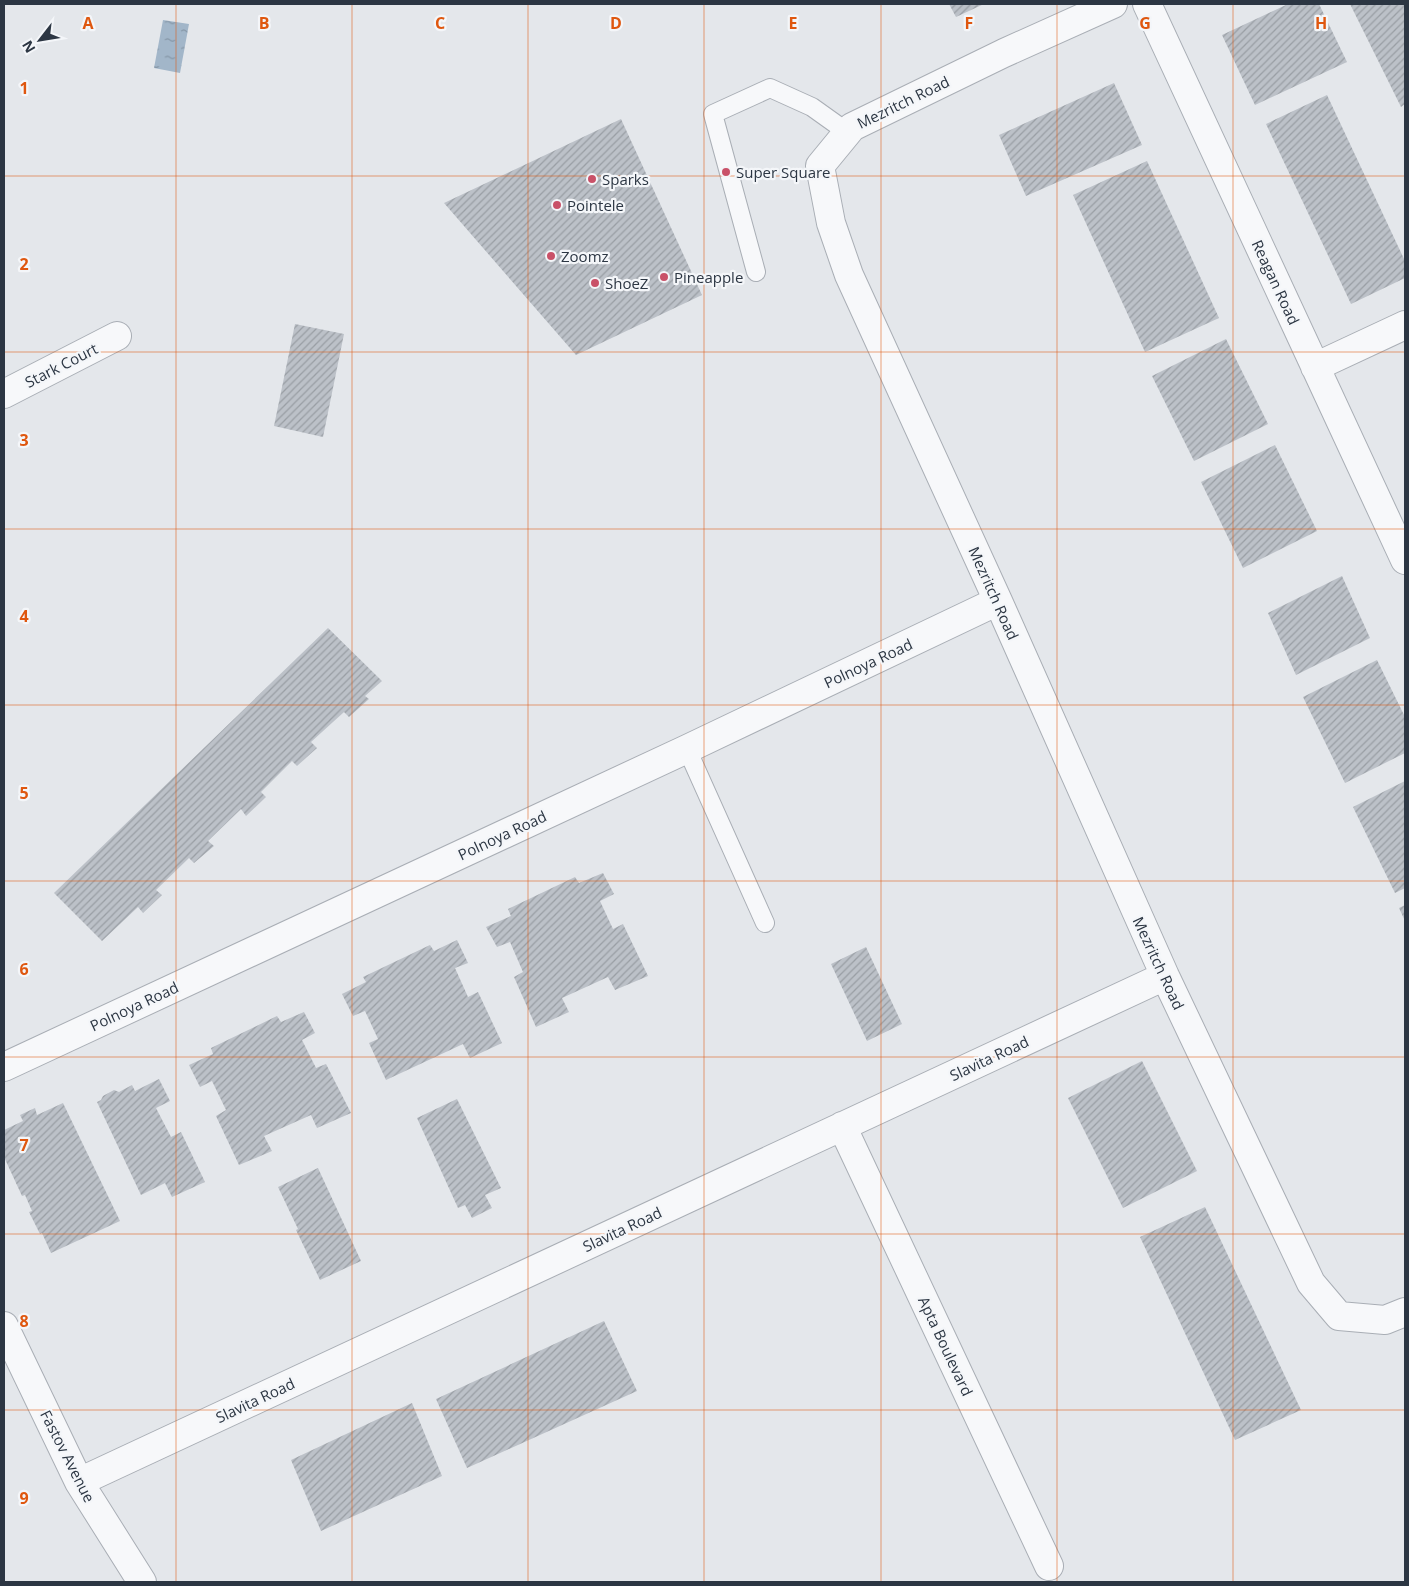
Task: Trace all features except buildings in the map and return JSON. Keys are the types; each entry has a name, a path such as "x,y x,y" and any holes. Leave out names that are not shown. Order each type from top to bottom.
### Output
{"street":[{"name":"Mezritch Road","path":"1113,4 852,127 820,166 831,223 849,275 998,601 1165,976 1311,1283 1339,1316 1386,1320 1405,1312"},
{"name":"Reagan Road","path":"1147,4 1405,560"},
{"path":"1315,367 1405,325"},
{"name":"Stark Court","path":"4,394 117,336"},
{"name":"Polnoya Road","path":"4,1067 687,749 998,601"},
{"name":"Slavita Road","path":"79,1482 1165,976"},
{"name":"Apta Boulevard","path":"842,1126 1050,1566"},
{"name":"Fastov Avenue","path":"4,1326 79,1482 142,1582"}],"lane":[{"path":"756,272 713,114 770,88 812,107 847,132"},
{"path":"687,749 765,923"}],"water":[{"path":"163,20 189,24 180,73 154,68"}],"place":[{"name":"Super Square","path":"726,172"},
{"name":"Sparks","path":"592,179"},
{"name":"Pointele","path":"557,205"},
{"name":"Zoomz","path":"551,256"},
{"name":"Pineapple","path":"664,277"},
{"name":"ShoeZ","path":"595,283"}]}
